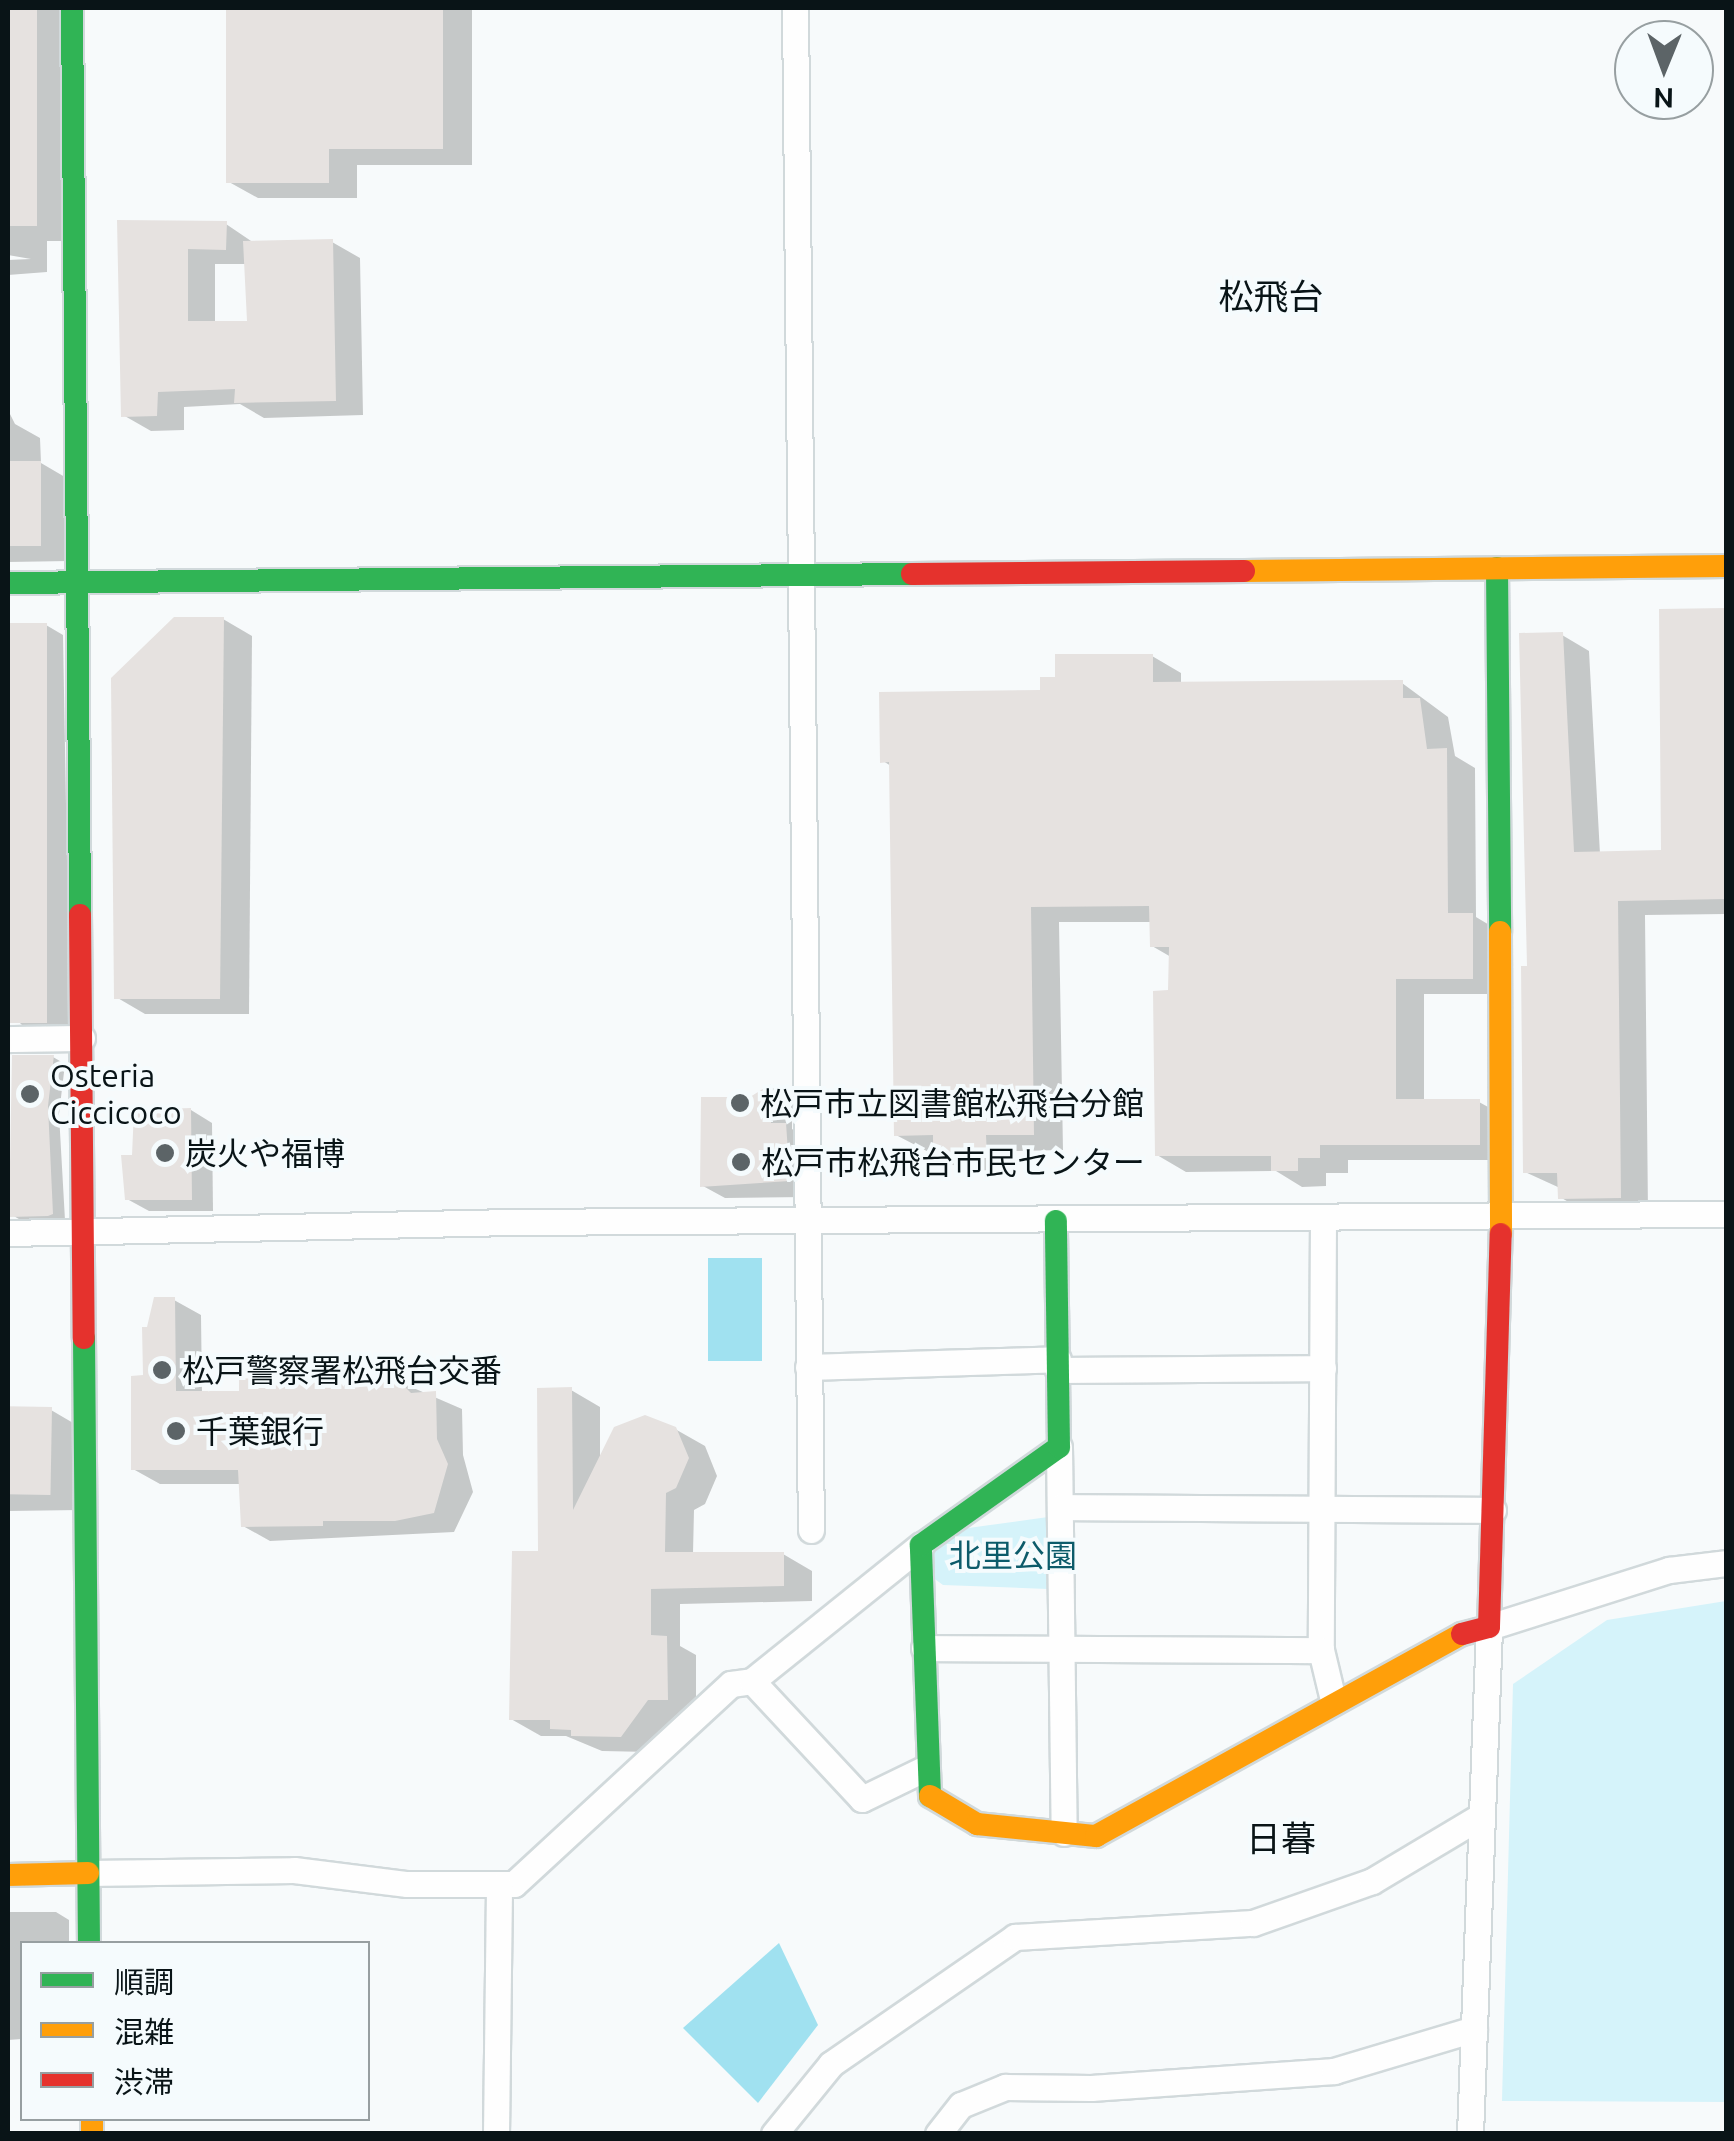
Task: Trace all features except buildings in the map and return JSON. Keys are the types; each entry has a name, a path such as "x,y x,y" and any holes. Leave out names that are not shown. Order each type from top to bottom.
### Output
{"street":[{"path":"72,8 89,1941"},
{"path":"795,8 811,1530"},
{"path":"8,583 1726,566"},
{"path":"1470,2134 1502,1214 1497,568"},
{"path":"8,1039 82,1038"},
{"path":"8,1233 807,1219 1056,1221 1726,1214"},
{"path":"1323,1218 1322,1650 1333,1700"},
{"path":"1056,1221 1064,1833"},
{"path":"808,1367 1323,1368"},
{"path":"8,1874 294,1870 498,1887 514,1884 731,1684 752,1681 921,1545 1059,1447"},
{"path":"1060,1507 1493,1510"},
{"path":"921,1545 930,1798 976,1824 1096,1836 1333,1700 1454,1636 1669,1570 1726,1563"},
{"path":"924,1648 1322,1650"},
{"path":"752,1681 862,1799 926,1768"},
{"path":"774,2134 831,2064 1015,1938 1254,1923 1372,1881 1482,1816"},
{"path":"496,2134 498,1887"},
{"path":"938,2134 962,2105 1006,2088 1090,2088 1334,2072 1474,2029"}],"green space":[{"name":"北里公園","path":"1048,1517 1048,1589 943,1585 932,1577 933,1546 954,1530"},
{"path":"1726,1601 1726,2102 1502,2101 1513,1684 1607,1620"}],"water":[{"path":"708,1258 762,1258 762,1361 708,1361"},
{"path":"779,1943 818,2025 758,2103 683,2028"}],"traffic: fast":[{"path":"72,8 80,915"},
{"path":"1497,568 1500,932"},
{"path":"8,583 912,574"},
{"path":"930,1796 921,1545 1059,1447 1056,1221"},
{"path":"84,1338 89,1941"}],"traffic: slow":[{"path":"1244,571 1726,566"},
{"path":"1500,932 1501,1234"},
{"path":"930,1796 977,1824 1096,1836 1462,1634"},
{"path":"8,1875 88,1873"},
{"path":"92,2121 92,2134"}],"traffic: jam":[{"path":"912,574 1244,571"},
{"path":"80,915 84,1338"},
{"path":"1462,1634 1489,1627 1501,1234"}],"place":[{"name":"Osteria Ciccicoco","path":"30,1094"},
{"name":"松戸市立図書館松飛台分館","path":"740,1103"},
{"name":"炭火や福博","path":"165,1153"},
{"name":"松戸市松飛台市民センター","path":"741,1162"},
{"name":"松戸警察署松飛台交番","path":"162,1370"},
{"name":"千葉銀行","path":"176,1431"}],"district":[{"name":"松飛台","path":"1271,296"},
{"name":"日暮","path":"1281,1838"}]}
